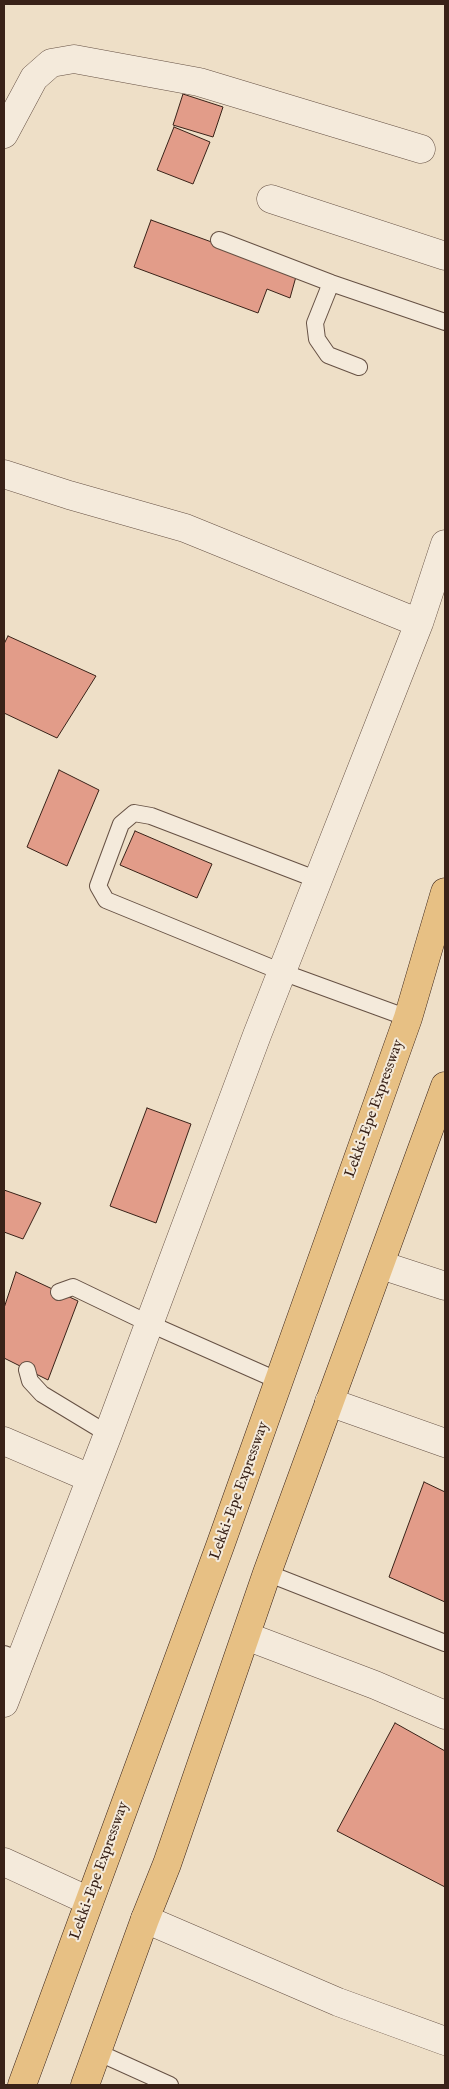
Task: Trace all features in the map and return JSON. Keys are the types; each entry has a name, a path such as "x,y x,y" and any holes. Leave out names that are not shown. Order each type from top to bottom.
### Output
{"highway":[{"name":"Lekki-Epe Expressway","path":"22,2085 220,1546 408,1018 445,892"},
{"path":"85,2085 167,1864 267,1573 445,1086"}],"street":[{"path":"4,134 34,78 51,63 74,59 199,82 421,149"},
{"path":"271,199 445,256"},
{"path":"4,474 69,495 186,528 418,623"},
{"path":"4,1703 12,1657 108,1434 148,1323 282,972 418,623 437,589 445,544"},
{"path":"381,1265 445,1286"},
{"path":"329,1402 445,1443"},
{"path":"4,1441 90,1478"},
{"path":"246,1636 375,1684 445,1715"},
{"path":"4,1862 89,1901"},
{"path":"145,1919 338,2002 445,2041"}],"lane":[{"path":"219,240 331,283 445,322"},
{"path":"331,283 315,323 317,339 328,355 359,367"},
{"path":"318,880 151,816 134,813 121,824 98,886 106,900 282,972 408,1018"},
{"path":"59,1292 73,1287 148,1323 279,1381"},
{"path":"27,1370 30,1381 42,1394 108,1434"},
{"path":"267,1573 445,1644"},
{"path":"97,2052 170,2085"}],"building":[{"path":"183,94 223,107 213,137 173,125"},
{"path":"174,127 210,142 193,184 157,170"},
{"path":"151,220 297,273 290,298 267,289 258,313 134,267"},
{"path":"8,636 96,676 57,738 4,713 4,644"},
{"path":"59,770 99,790 67,866 27,847"},
{"path":"135,831 212,864 197,898 120,865"},
{"path":"147,1108 191,1124 156,1223 110,1206"},
{"path":"4,1190 41,1203 23,1239 4,1232"},
{"path":"16,1272 78,1301 48,1380 4,1358 4,1308"},
{"path":"424,1482 445,1492 445,1602 389,1577"},
{"path":"395,1723 445,1751 445,1887 337,1831"}]}
